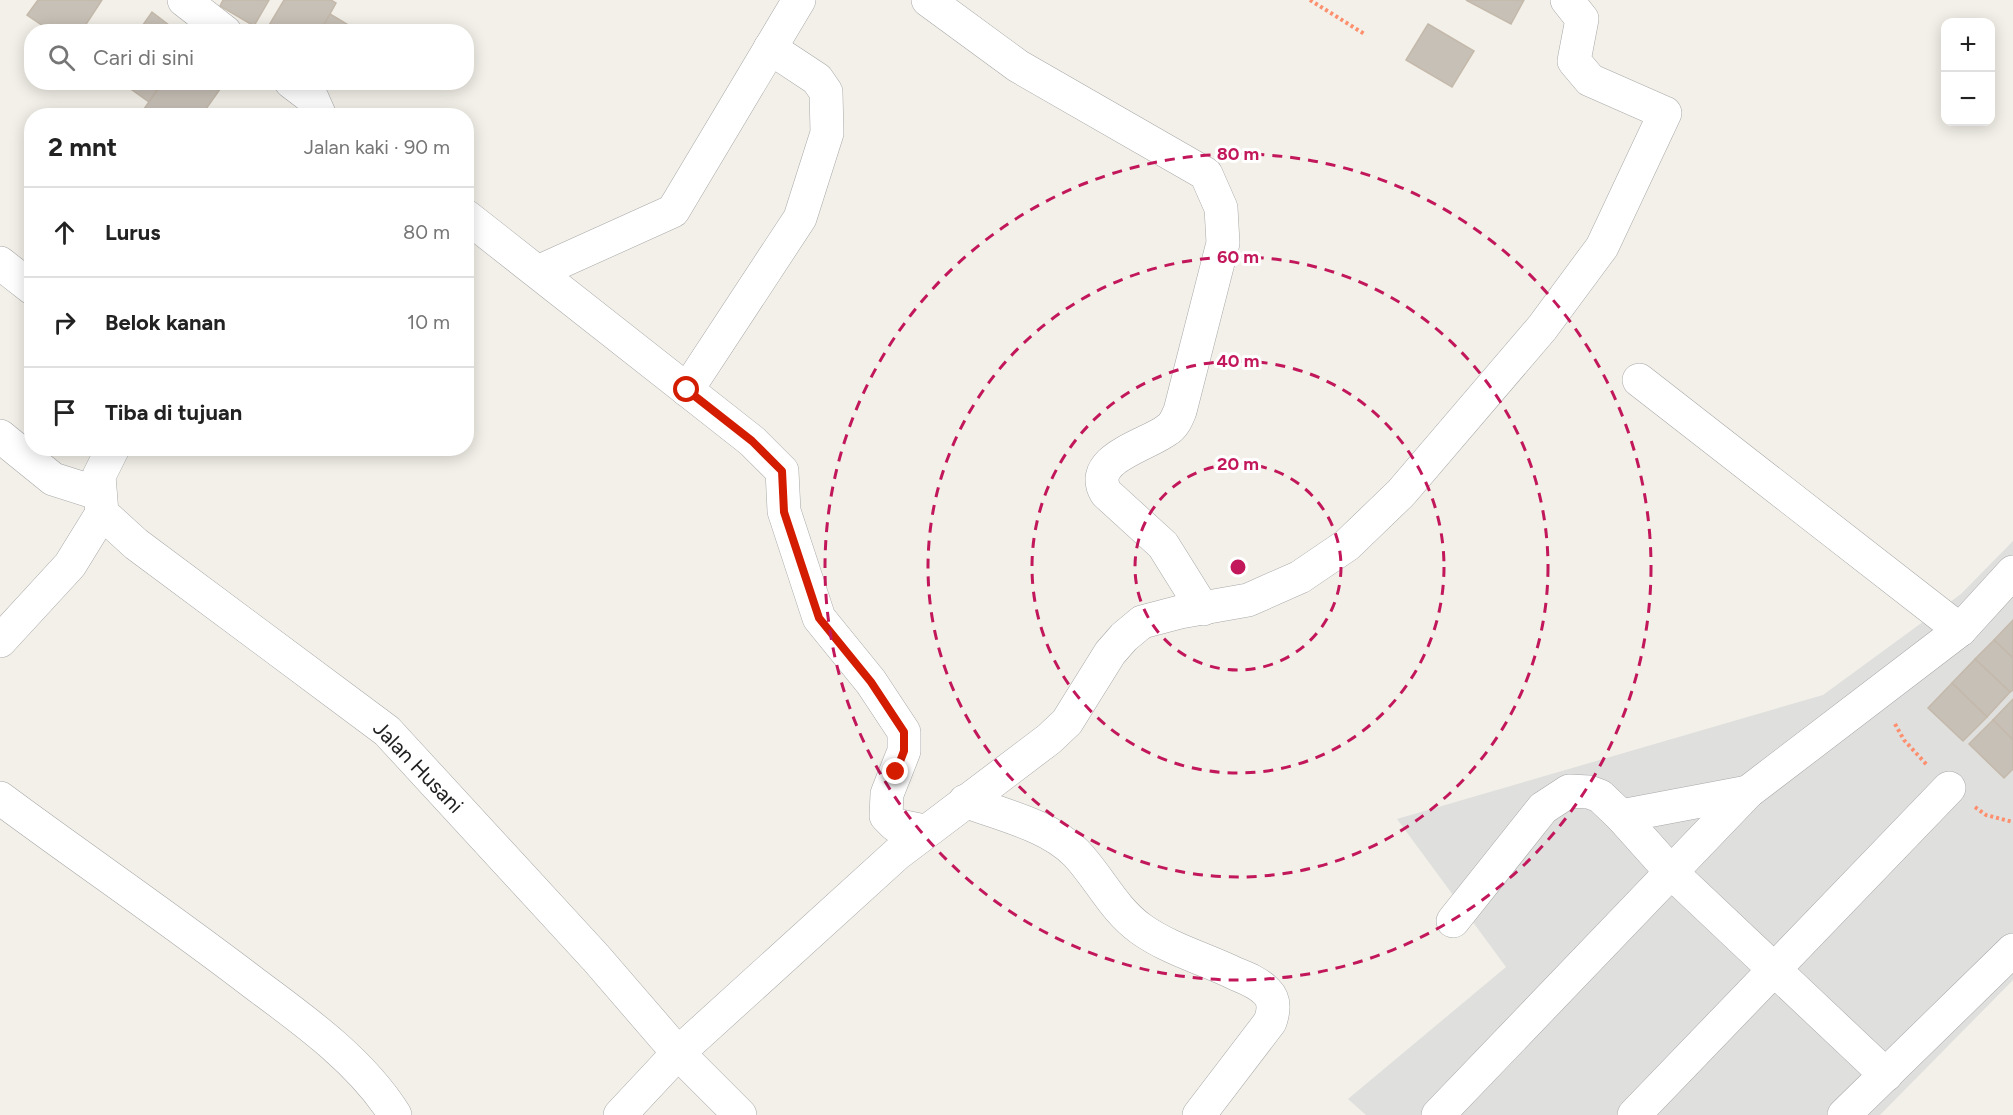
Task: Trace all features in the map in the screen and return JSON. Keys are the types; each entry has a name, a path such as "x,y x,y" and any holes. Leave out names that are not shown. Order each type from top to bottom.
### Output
{"street":[{"path":"184,0 215,24"},
{"path":"540,271 673,212 799,0"},
{"path":"928,0 1018,66 1206,174 1221,208 1223,243 1180,411 1168,430 1107,464 1101,475 1100,484 1106,493 1162,545 1203,609"},
{"path":"620,1115 678,1053 924,831 1049,739 1067,722 1110,653 1142,622 1248,600 1300,577 1347,545 1401,493 1542,328 1602,246 1665,113 1590,80 1574,61 1582,19 1568,0"},
{"path":"687,390 800,218 826,133 826,92 817,79 770,48"},
{"path":"302,90 312,98 316,108"},
{"path":"474,222 540,271 752,441 782,471 784,512 819,618 871,682 904,732 904,751 887,794 886,816 895,825 924,831"},
{"path":"0,263 24,282"},
{"path":"1639,380 1960,630"},
{"path":"0,436 24,455"},
{"path":"25,456 53,479 101,504"},
{"path":"0,641 70,565 101,504 99,476 109,456"},
{"name":"Jalan Husani","path":"101,504 136,544 387,731 596,958 678,1053 740,1115"},
{"path":"1438,1115 1748,792 1960,630 2013,572"},
{"path":"1634,1115 1949,788"},
{"path":"1454,921 1543,808 1561,794 1569,791 1589,792 1600,796 1621,816 1672,873 1886,1075"},
{"path":"1621,816 1748,792"},
{"path":"0,798 101,873 198,940 285,1006 344,1056 387,1102 395,1115"},
{"path":"965,801 1030,825 1064,843 1140,928 1160,940 1251,981 1267,992 1272,1000 1274,1012 1270,1022 1199,1115"},
{"path":"1844,1115 2013,950"}],"path":[{"path":"1310,0 1366,35"}],"shaded area":[{"path":"2013,541 2013,980 1880,1115 1366,1115 1348,1099 1506,967 1397,819 1823,695 1961,594"}],"building":[{"path":"38,0 102,0 86,24 40,24 27,15"},
{"path":"223,0 269,0 255,24 251,24 220,6"},
{"path":"284,0 331,0 336,3 324,24 270,24"},
{"path":"1466,0 1524,0 1511,24"},
{"path":"152,12 168,24 144,24"},
{"path":"330,14 347,24 324,24"},
{"path":"1428,24 1474,51 1452,87 1406,60"},
{"path":"132,90 157,90 149,102"},
{"path":"157,90 219,90 207,108 145,108"},
{"path":"2013,620 2013,658 1994,640"},
{"path":"1994,640 2013,658 2013,690 2010,692 1975,659"},
{"path":"1975,659 2010,692 1987,717 1952,683"},
{"path":"1952,683 1987,717 1963,741 1928,708"},
{"path":"2013,699 2013,740 1993,720"},
{"path":"1993,720 2013,740 2013,769 2004,778 1969,744"}],"route":[{"path":"687,390 752,441 782,471 784,512 819,618 871,682 904,732 904,751 896,772"}]}
